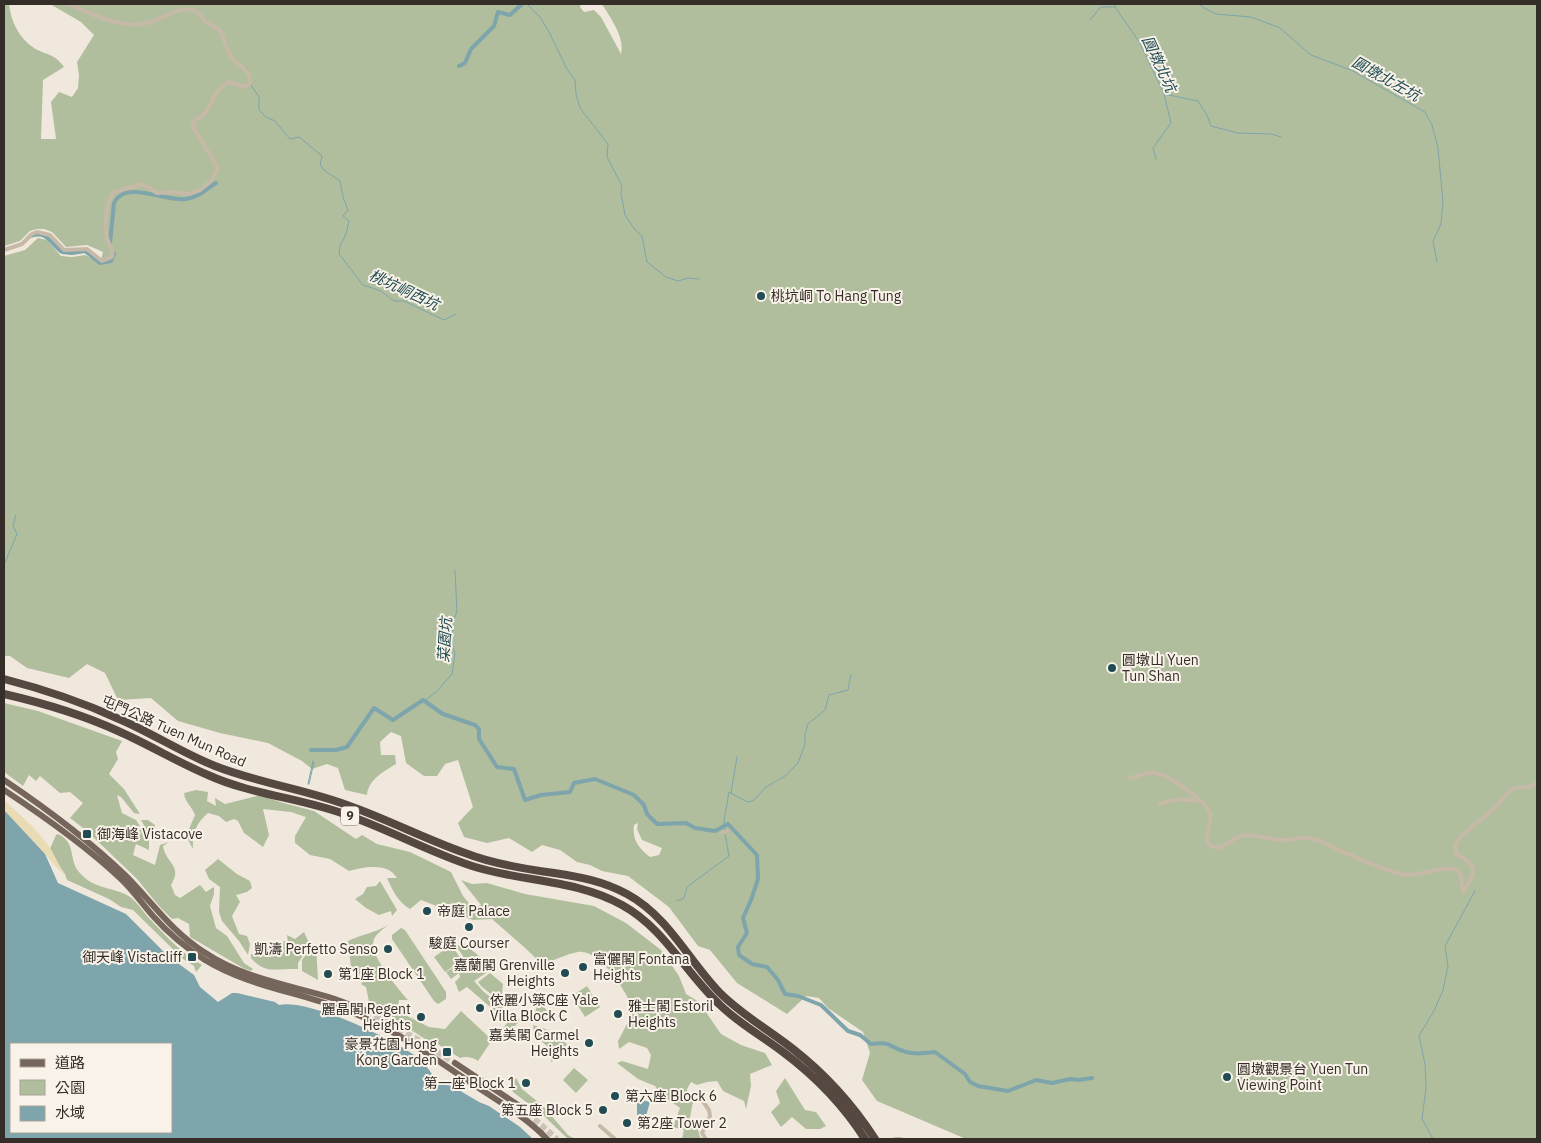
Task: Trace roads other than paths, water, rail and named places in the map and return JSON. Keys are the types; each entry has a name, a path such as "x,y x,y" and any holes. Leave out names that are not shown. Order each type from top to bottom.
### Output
{"highway":[{"name":"屯門公路 Tuen Mun Road","path":"4,679 36,688 112,716 226,770 312,793 348,805 476,857 512,866 584,878 603,883 626,894 643,904 663,923 723,996 803,1057 825,1077 865,1139"},
{"name":"屯門公路 Tuen Mun Road","path":"4,694 37,702 119,731 209,776 232,784 346,814 474,867 516,877 580,888 613,900 637,914 652,926 699,984 719,1005 785,1053 841,1100 874,1139"}],"main road":[{"path":"4,780 60,820 98,851 127,877 174,930 204,952 228,966 258,978 336,999 367,1011"},
{"path":"4,790 43,816 89,851 121,879 167,931 204,960 251,982 338,1007 379,1025 419,1048 511,1110 547,1139"},
{"path":"455,1063 520,1107"}],"street":[{"path":"4,250 22,244 34,233 43,232 50,235 64,250 88,249 102,261 112,257 113,252 106,234 107,206 111,194 140,184 146,185 157,193 189,194 200,190 211,181 218,168 194,129 193,122 203,115 216,91 224,84 228,82 245,87 250,83 249,74 234,60 227,50 220,30 207,23 196,10 180,10 147,23 117,23 107,21 69,4"},
{"path":"1130,778 1155,772 1175,781 1208,811 1211,817 1206,839 1208,844 1213,847 1222,846 1243,835 1281,840 1311,838 1364,861 1404,874 1412,875 1450,868 1457,870 1461,876 1463,892 1472,878 1473,867 1469,860 1456,854 1456,842 1466,831 1497,806 1507,793 1515,788 1537,783"},
{"path":"1160,804 1168,800 1186,799 1199,802"},
{"path":"496,1090 497,1098 511,1110"},
{"path":"697,1093 709,1110 710,1116 702,1133 706,1139"},
{"path":"600,1126 615,1139"},
{"path":"895,1139 900,1139"}],"water":[{"path":"4,810 45,854 58,883 126,914 168,956 194,975 200,987 218,1002 232,993 237,993 275,1002 279,1005 292,1004 309,1008 350,1022 405,1049 426,1066 440,1084 452,1086 489,1106 520,1127 533,1139 4,1139"},
{"path":"637,1099 650,1102 646,1116 637,1115"}],"waterway":[{"path":"459,66 465,63 471,49 494,26 498,12 510,15 522,4"},
{"path":"527,4 540,17 567,69 575,80 580,108 608,144 607,157 622,186 621,193 625,215 635,230 642,236 647,262 666,277 678,281 688,278 699,279"},
{"path":"1090,20 1101,7 1115,7 1116,4"},
{"name":"圓墩北左坑","path":"1199,4 1216,14 1251,17 1280,28 1311,55 1351,70 1425,112 1432,125 1438,148 1443,202 1441,224 1433,241 1437,262"},
{"name":"圓墩北坑","path":"1115,7 1140,43 1164,94 1171,123 1153,148 1156,159"},
{"name":"桃坑峒西坑","path":"251,85 259,97 259,110 266,117 275,121 290,139 299,137 322,156 320,165 340,181 348,210 343,216 349,221 339,254 363,285 381,291 394,301 404,301 444,320 456,314"},
{"path":"1164,94 1198,101 1207,115 1211,126 1238,133 1271,134 1281,137"},
{"path":"110,243 114,203 119,196 136,192 186,199 198,195 216,183"},
{"path":"31,236 45,236 62,252 85,251 100,263 111,261 114,254"},
{"path":"4,565 17,534 13,526 16,515"},
{"name":"菜園坑","path":"426,700 452,674 455,654 452,644 453,621 457,612 455,570"},
{"path":"725,830 724,821 729,792 747,802 753,801 766,787 785,776 798,763 805,744 808,724 825,710 829,695 848,690 851,675"},
{"path":"311,750 336,750 347,747 374,708 393,720 423,700 443,714 475,725 479,729 479,739 497,767 514,769 525,800 541,795 570,792 574,783 595,779 634,795 644,805 647,814 657,824 686,823 695,828 715,831 728,824 757,855 758,879 743,918 747,933 738,947 739,955 752,964 767,967 778,980 785,994 798,996 821,1005 848,1031 860,1035 871,1044 887,1044 906,1052 920,1054 935,1052 965,1074 970,1082 978,1086 1008,1091 1036,1080 1052,1083 1070,1079 1092,1078"},
{"path":"731,793 737,757"},
{"path":"308,784 313,761"},
{"path":"309,784 314,762"},
{"path":"677,901 684,898 687,887 729,856 725,834"},
{"path":"1433,1139 1422,1119 1426,1088 1425,1064 1419,1036 1435,1009 1443,990 1448,966 1445,946 1475,891"}],"tunnel":[{"path":"367,1011 455,1063"},
{"path":"521,1107 557,1139"}],"place":[{"name":"桃坑峒 To Hang Tung","path":"761,296"},
{"name":"圓墩山 Yuen Tun Shan","path":"1112,668"},
{"name":"御海峰 Vistacove","path":"87,834"},
{"name":"帝庭 Palace","path":"427,911"},
{"name":"駿庭 Courser","path":"469,927"},
{"name":"凱濤 Perfetto Senso","path":"388,949"},
{"name":"御天峰 Vistacliff","path":"192,957"},
{"name":"富儷閣 Fontana Heights","path":"583,967"},
{"name":"嘉蘭閣 Grenville Heights","path":"565,973"},
{"name":"第1座 Block 1","path":"328,974"},
{"name":"依麗小築C座 Yale Villa Block C","path":"480,1008"},
{"name":"雅士閣 Estoril Heights","path":"618,1014"},
{"name":"麗晶閣 Regent Heights","path":"421,1017"},
{"name":"嘉美閣 Carmel Heights","path":"589,1043"},
{"name":"豪景花園 Hong Kong Garden","path":"447,1052"},
{"name":"圓墩觀景台 Yuen Tun Viewing Point","path":"1227,1077"},
{"name":"第一座 Block 1","path":"526,1083"},
{"name":"第六座 Block 6","path":"615,1096"},
{"name":"第五座 Block 5","path":"603,1110"},
{"name":"第2座 Tower 2","path":"627,1123"}]}
